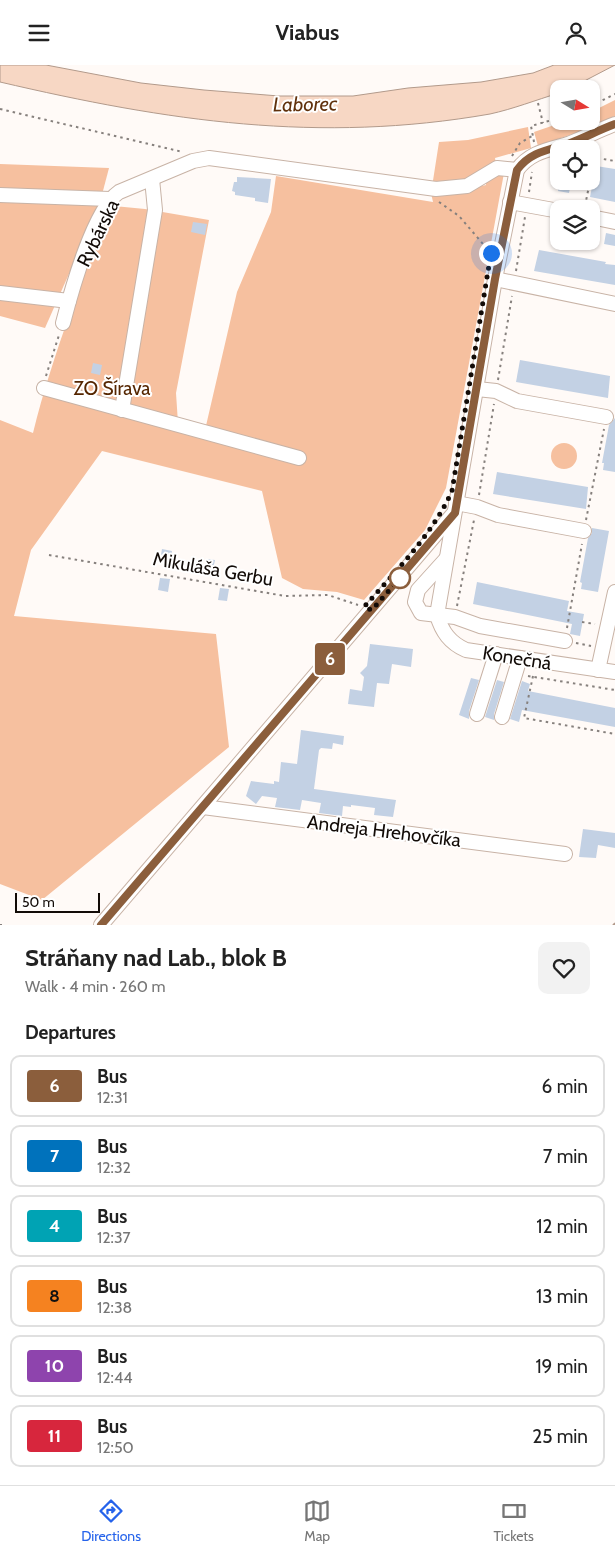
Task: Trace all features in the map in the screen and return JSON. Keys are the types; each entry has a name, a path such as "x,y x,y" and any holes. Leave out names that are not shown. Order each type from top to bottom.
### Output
{"street":[{"path":"437,615 478,389 495,279 517,170 523,162 537,153 615,124"},
{"name":"Rybárska","path":"63,323 68,301 86,249 110,199 119,192 193,161 209,158 421,189 464,187 493,169 517,170"},
{"path":"122,410 155,210 152,179"},
{"path":"0,195 110,199"},
{"path":"510,203 550,210"},
{"path":"600,219 615,222"},
{"path":"495,279 615,304"},
{"path":"0,293 68,301"},
{"path":"44,388 299,458"},
{"path":"478,389 496,391 517,401 606,417"},
{"path":"101,925 372,610 455,508 477,507 498,515 584,531"},
{"path":"446,558 418,590 415,597 418,610 426,614 455,617 480,627 564,641"},
{"path":"598,670 614,596"},
{"name":"Konečná","path":"437,615 442,630 455,645 466,650 615,672"},
{"path":"478,715 496,654"},
{"path":"502,717 520,658"},
{"name":"Andreja Hrehovčíka","path":"203,807 565,854"}],"path":[{"path":"600,102 615,94"},
{"path":"538,103 543,123"},
{"path":"0,109 209,158"},
{"path":"537,153 530,126 550,121"},
{"path":"600,158 615,161"},
{"path":"421,189 459,216 491,253 492,247"},
{"path":"44,388 63,323"},
{"name":"Mikuláša Gerbu","path":"49,555 285,596 328,595 372,610"},
{"path":"516,674 615,690"},
{"path":"533,677 524,718 615,734"}],"green space":[{"path":"615,100 615,116 600,123 600,108"},
{"path":"550,126 550,130 584,130 550,140 550,142 538,146 534,132"},
{"path":"528,127 531,148 495,158 496,164 469,182 432,187 439,142 468,140"},
{"path":"0,164 109,168 99,206 45,328 0,316"},
{"name":"ZO Šírava","path":"504,173 446,488 425,530 364,600 337,592 303,589 282,578 262,491 102,451 31,550 14,616 216,634 229,747 42,900 0,884 0,420 33,433 50,373 75,299 96,245 114,206 145,209 209,220 176,393 178,423 205,430 237,292 271,212 276,176 433,202 431,193 460,191 486,185 485,179"},
{"path":"564,443 573,447 577,456 573,465 564,469 555,465 551,456 555,447"}],"water":[{"name":"Laborec","path":"0,65 46,65 141,83 204,90 279,96 353,96 408,88 481,82 533,73 554,65 615,65 586,80 550,80 550,96 490,114 427,123 365,127 243,124 183,117 123,108 0,82"}],"building":[{"path":"600,167 615,169 615,202 590,197 591,190 600,190"},
{"path":"237,177 271,179 268,203 255,201 255,198 235,195 235,192 232,191 234,182 237,182"},
{"path":"558,190 570,190 569,193"},
{"path":"193,222 207,224 205,235 191,232"},
{"path":"606,233 615,235 615,246 604,244"},
{"path":"539,250 615,265 615,285 534,271"},
{"path":"520,360 610,376 608,398 516,382"},
{"path":"93,363 102,365 100,375 91,373"},
{"path":"615,418 615,472 603,470 604,463 602,463 609,425"},
{"path":"497,472 588,487 586,509 493,494"},
{"path":"592,528 609,531 598,592 581,589 582,583 580,582 588,538 592,533"},
{"path":"162,549 172,551 170,563 160,561"},
{"path":"206,559 215,560 212,574 204,573"},
{"path":"160,578 170,579 168,592 158,590"},
{"path":"477,582 569,601 567,611 584,614 580,636 570,634 572,624 473,604"},
{"path":"220,588 229,589 227,601 218,600"},
{"path":"370,644 413,649 411,667 392,664 389,684 377,683 374,707 348,704 350,689 362,691 364,677 360,673 367,666"},
{"path":"471,678 479,680 469,711 469,719 459,715"},
{"path":"497,680 504,682 494,714 494,720 485,717"},
{"path":"522,681 530,684 528,691 615,708 615,727 522,710 519,722 510,719"},
{"path":"301,730 344,736 343,745 333,743 332,749 321,748 319,750 314,789 396,800 393,817 374,815 375,808 351,805 351,807 343,806 342,816 319,813 321,803 302,800 300,810 275,807 277,798 262,796 256,804 246,796 251,781 274,784 274,781 279,782 281,762 297,764"},
{"path":"583,829 615,833 615,848 598,845 596,858 579,857"}],"bus line":[{"name":"6","path":"101,925 455,513 478,389 495,279 517,170 528,157 615,124"}],"route":[{"path":"400,578 372,610 364,607 424,538 442,512 452,491 491,253"}]}
